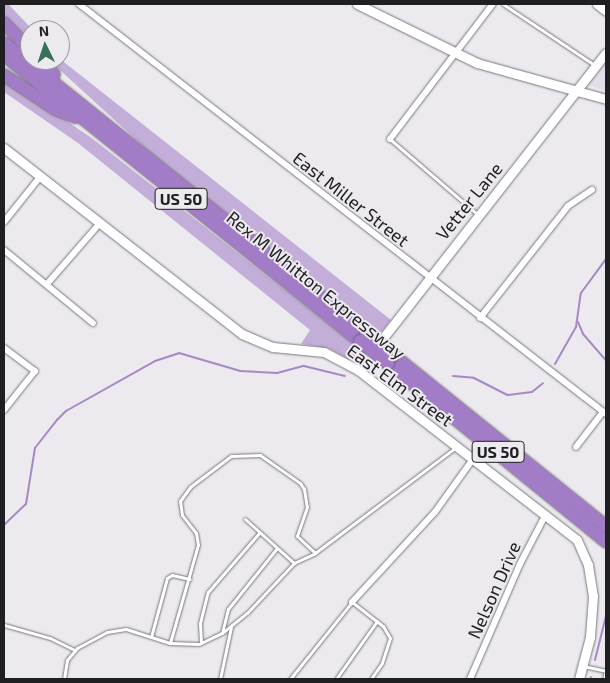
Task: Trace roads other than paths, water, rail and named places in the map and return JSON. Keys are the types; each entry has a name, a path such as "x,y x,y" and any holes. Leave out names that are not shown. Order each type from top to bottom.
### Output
{"highway":[{"path":"4,23 20,40"},
{"name":"Rex M Whitton Expressway","path":"4,43 90,118 363,337 606,542"},
{"name":"Rex M Whitton Expressway","path":"4,55 90,118"},
{"path":"49,70 90,118"},
{"path":"4,75 55,108 90,118"},
{"name":"Rex M Whitton Expressway","path":"390,360 606,526"}],"street":[{"name":"East Miller Street","path":"79,4 428,278 605,413"},
{"path":"357,4 454,53 606,100"},
{"path":"390,139 493,4"},
{"path":"597,4 606,11"},
{"name":"Vetter Lane","path":"358,370 428,278 603,60"},
{"name":"East Elm Street","path":"4,148 242,334 273,347 324,352 358,370 546,514 577,540 588,565 593,617 579,679"},
{"path":"4,222 40,177"},
{"path":"480,318 568,206 592,190"},
{"path":"47,284 100,223"},
{"path":"4,250 93,323"},
{"path":"4,348 35,371 4,410"},
{"path":"576,447 605,413"},
{"path":"352,602 435,512 473,459"},
{"name":"Nelson Drive","path":"470,679 520,564 546,514"}],"lane":[{"path":"503,4 603,60"},
{"path":"390,139 479,216"},
{"path":"64,679 63,669 75,650 89,640 115,630 126,629 170,643 201,644 222,633 294,563 315,553 457,447"},
{"path":"170,643 197,553 198,537 184,521 180,501 197,482 225,460 238,455 260,455 300,483 304,489 307,507 297,536 315,553"},
{"path":"245,520 294,563"},
{"path":"201,644 200,623 208,592 260,532"},
{"path":"222,633 228,609 277,548"},
{"path":"151,637 167,578 172,574 190,579"},
{"path":"290,679 352,602 388,631 389,644 371,679"},
{"path":"336,679 377,621"},
{"path":"4,625 50,638 75,650"},
{"path":"220,679 231,626"},
{"path":"582,666 606,671 604,679"}],"waterway":[{"path":"555,364 576,327 581,293 606,259"},
{"path":"578,322 583,334 606,360"},
{"path":"4,525 26,504 35,448 57,420 66,411 155,361 179,353 240,371 277,373 304,366 345,376"},
{"path":"453,376 474,378 508,395 532,392 543,383"},
{"path":"595,660 606,616"}]}
